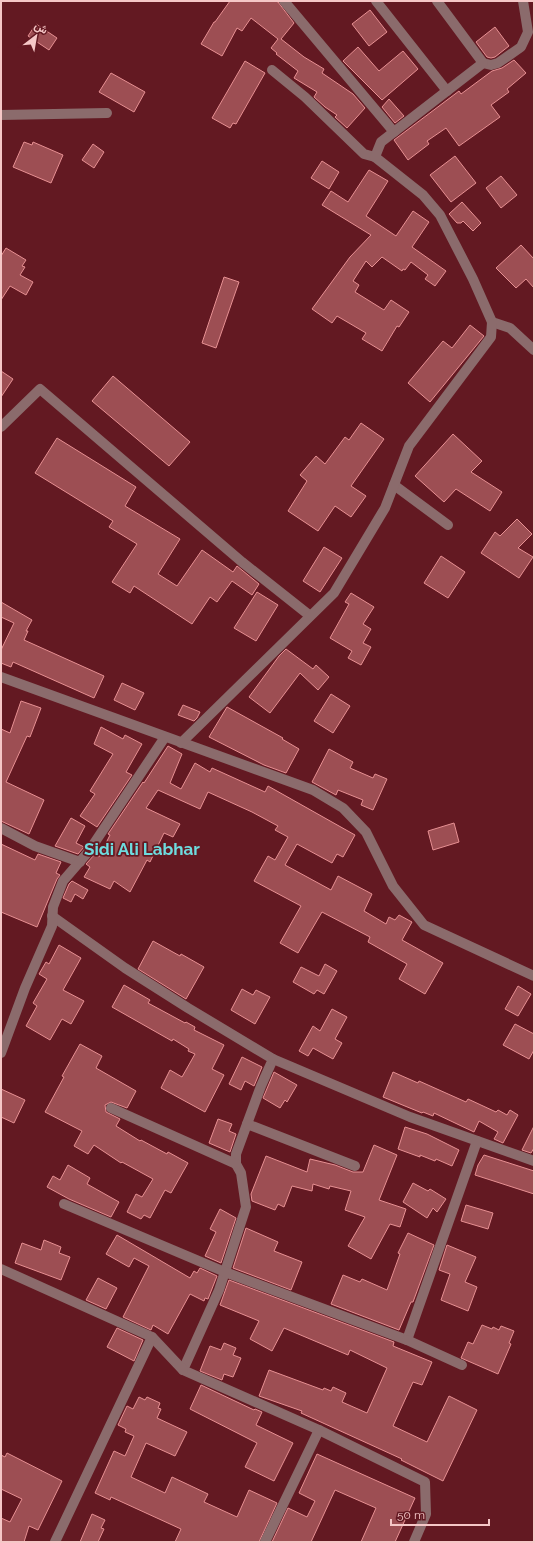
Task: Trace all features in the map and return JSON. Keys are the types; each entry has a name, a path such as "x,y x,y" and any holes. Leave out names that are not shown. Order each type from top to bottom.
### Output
{"street":[{"path":"284,1 394,132"},
{"path":"376,1 447,91"},
{"path":"437,1 483,63 490,65 498,63 521,47 528,32 523,1"},
{"path":"375,157 381,142 483,63"},
{"path":"272,70 305,97 364,154 375,157 423,196 440,215 474,279 492,322 491,337"},
{"path":"1,115 107,113"},
{"path":"492,322 510,328 534,350"},
{"path":"181,743 334,593 385,508 409,446 491,337 510,328"},
{"path":"1,428 40,389 242,562 310,616"},
{"path":"394,485 448,525"},
{"path":"1,677 313,790 343,808 366,832 392,886 424,925 534,976"},
{"path":"1,1052 25,988 55,921 53,907 63,881 80,862 102,832 165,737"},
{"path":"1,828 35,846 80,862"},
{"path":"55,921 188,1008 273,1059 410,1117 534,1161"},
{"path":"183,1370 225,1272 246,1207 241,1174 236,1164 236,1154 261,1086 273,1059"},
{"path":"111,1108 236,1164"},
{"path":"247,1124 355,1166"},
{"path":"407,1340 477,1141"},
{"path":"64,1204 225,1272 407,1340 462,1365"},
{"path":"1,1269 152,1337 183,1370 319,1430 425,1482 426,1514 414,1542"},
{"path":"55,1542 152,1337"},
{"path":"265,1542 319,1430"}],"building":[{"path":"230,1 278,2 294,23 281,39 304,57 324,69 322,73 353,94 365,108 347,128 335,117 337,115 314,97 317,92 294,78 298,71 276,54 277,53 271,48 278,39 251,18 242,31 237,28 222,56 201,44 214,22"},
{"path":"370,10 387,32 369,46 352,24"},
{"path":"36,24 57,38 49,50 28,36"},
{"path":"495,27 509,46 495,57 491,58 487,57 476,42"},
{"path":"358,47 379,71 403,51 418,69 382,100 343,61"},
{"path":"514,60 526,73 507,89 509,92 491,105 500,117 459,146 446,128 427,141 429,144 408,160 394,140 459,91 461,94 492,71 502,68"},
{"path":"245,61 265,73 236,124 233,123 230,128 212,118"},
{"path":"111,73 145,92 134,112 99,92"},
{"path":"389,99 404,116 395,123 382,107"},
{"path":"24,142 32,145 33,142 63,155 51,183 13,167"},
{"path":"93,144 104,152 94,168 82,160"},
{"path":"455,156 476,183 451,202 430,175"},
{"path":"322,161 339,172 329,189 311,178"},
{"path":"369,170 388,181 366,216 396,236 413,211 429,222 412,247 446,271 435,286 425,279 428,275 411,262 405,270 403,269 402,271 382,257 372,267 366,261 353,281 359,285 355,292 384,310 391,300 409,312 399,327 397,326 382,351 362,339 366,333 337,316 332,323 312,309 350,257 371,235 322,205 331,191 348,202"},
{"path":"501,176 517,195 501,208 486,188"},
{"path":"462,202 481,223 473,231 463,221 461,223 457,223 449,214"},
{"path":"521,245 534,259 534,288 526,279 516,288 496,268"},
{"path":"6,248 26,260 22,266 25,267 20,275 33,282 26,295 10,286 1,300 1,256"},
{"path":"224,277 239,282 216,348 202,343"},
{"path":"470,325 484,336 430,402 408,383 443,341 452,348"},
{"path":"1,371 13,379 1,397"},
{"path":"113,376 190,442 169,466 92,401"},
{"path":"361,423 384,439 351,486 366,496 351,517 335,506 318,531 288,511 307,481 300,475 316,456 325,464 345,437 349,440"},
{"path":"453,434 482,461 471,472 502,492 490,511 456,489 444,502 415,476"},
{"path":"57,438 136,487 125,506 180,539 158,574 177,586 202,550 233,572 237,566 259,584 252,595 232,581 217,602 210,597 192,624 134,586 130,593 112,582 137,544 109,527 113,521 35,473"},
{"path":"517,519 532,534 518,548 533,557 519,578 481,553 495,532 500,536"},
{"path":"324,547 342,558 320,592 303,581"},
{"path":"441,556 465,572 448,598 424,583"},
{"path":"257,592 278,605 256,641 234,628"},
{"path":"351,593 374,607 363,624 371,629 363,643 371,647 361,665 348,658 352,651 330,638 349,604 345,602"},
{"path":"1,602 32,620 26,631 28,631 24,640 104,676 94,698 13,662 11,667 1,663 1,650 14,623 1,617"},
{"path":"286,649 313,669 316,665 329,677 318,690 300,673 270,713 249,697 279,656"},
{"path":"122,683 144,693 135,710 114,700"},
{"path":"331,694 350,706 333,733 314,721"},
{"path":"21,701 41,708 30,737 27,736 6,782 44,800 29,834 1,821 1,729 10,733"},
{"path":"183,705 200,712 194,721 178,715"},
{"path":"227,707 283,738 282,739 299,749 286,773 264,765 209,737"},
{"path":"101,727 123,739 125,735 142,744 126,772 132,775 97,827 80,816 95,794 90,791 113,754 94,744"},
{"path":"168,746 182,754 170,783 181,789 195,763 210,772 212,768 265,792 268,786 355,835 343,857 337,854 332,863 297,844 285,865 331,890 338,876 372,894 364,911 386,924 389,917 395,920 399,915 412,922 402,940 443,963 425,994 399,979 407,964 368,942 370,937 322,912 298,953 280,943 301,906 254,881 268,856 275,860 288,837 275,830 278,826 252,812 208,792 200,809 158,790 146,808 180,824 173,837 164,833 150,862 147,860 130,892 114,881 110,889 84,877 90,867 86,864 95,854 99,857 110,835 108,834"},
{"path":"329,749 353,762 350,768 373,778 375,774 387,779 373,810 361,805 363,800 338,790 336,795 312,782"},
{"path":"71,818 85,826 76,843 84,847 78,854 55,846"},
{"path":"454,823 459,842 433,850 428,831"},
{"path":"1,844 35,860 38,854 61,862 56,873 60,875 37,927 1,912"},
{"path":"72,881 88,890 83,899 75,894 71,902 63,898 69,884"},
{"path":"153,941 204,967 186,999 138,969"},
{"path":"59,945 81,958 63,990 84,1001 71,1024 62,1019 50,1040 26,1026 37,1006 33,1003 47,979 39,974 46,962 49,964"},
{"path":"325,964 337,971 324,994 317,990 314,994 293,982 301,967 319,976"},
{"path":"124,985 150,1000 148,1003 185,1023 186,1022 195,1027 194,1030 224,1045 212,1069 224,1075 205,1112 161,1088 170,1070 182,1077 195,1054 188,1051 189,1049 173,1039 172,1041 112,1007"},
{"path":"518,986 531,994 518,1016 505,1009"},
{"path":"242,989 253,995 256,990 270,997 255,1024 231,1010"},
{"path":"332,1009 347,1017 335,1039 342,1043 333,1059 313,1048 308,1056 299,1051 313,1026 320,1031"},
{"path":"515,1024 534,1034 534,1050 529,1059 503,1045"},
{"path":"80,1044 102,1056 96,1068 136,1091 127,1108 111,1102 105,1105 106,1112 120,1119 116,1126 140,1141 141,1140 167,1154 168,1152 188,1163 171,1193 165,1190 150,1218 144,1215 141,1219 127,1212 136,1194 142,1197 153,1179 122,1162 121,1163 94,1145 88,1154 74,1146 82,1131 45,1112 64,1077 62,1076"},
{"path":"242,1057 262,1067 254,1086 245,1081 241,1090 229,1084"},
{"path":"274,1072 297,1085 287,1102 285,1100 280,1108 263,1098"},
{"path":"393,1072 418,1083 419,1081 466,1102 468,1099 496,1112 498,1110 507,1115 510,1110 518,1115 503,1143 494,1139 498,1132 479,1121 474,1132 434,1113 433,1116 423,1112 422,1113 383,1097"},
{"path":"1,1089 25,1100 14,1123 1,1117"},
{"path":"218,1119 232,1124 229,1131 236,1134 230,1152 209,1143"},
{"path":"534,1126 534,1148 531,1153 522,1150"},
{"path":"405,1127 427,1134 459,1150 452,1166 436,1159 435,1161 398,1149"},
{"path":"374,1145 397,1155 379,1200 406,1209 400,1227 390,1224 371,1259 348,1246 365,1217 345,1210 351,1191 330,1186 329,1189 313,1184 312,1191 292,1186 284,1207 278,1204 275,1210 252,1201 251,1194 266,1156 307,1172 310,1159 335,1165 353,1172 363,1172"},
{"path":"484,1155 534,1171 534,1194 475,1175 478,1165"},
{"path":"68,1165 90,1178 87,1184 119,1202 111,1217 69,1199 47,1187 53,1176 60,1180"},
{"path":"413,1183 428,1191 430,1189 446,1199 437,1212 433,1208 427,1218 403,1202"},
{"path":"466,1205 493,1213 488,1229 461,1221"},
{"path":"220,1209 236,1218 221,1263 205,1256 216,1232 210,1229"},
{"path":"246,1228 278,1242 274,1251 302,1262 291,1290 233,1268"},
{"path":"408,1233 434,1245 413,1302 411,1302 399,1330 331,1304 343,1275 360,1282 362,1279 387,1290 400,1254 398,1253"},
{"path":"117,1235 190,1278 194,1271 197,1273 200,1268 217,1276 208,1299 205,1298 204,1301 190,1294 168,1334 153,1325 151,1330 123,1317 149,1266 134,1258 129,1267 106,1254"},
{"path":"44,1240 61,1247 59,1253 70,1257 61,1280 15,1263 22,1243 41,1250"},
{"path":"447,1245 476,1257 465,1282 477,1287 468,1311 441,1300 450,1274 439,1270"},
{"path":"98,1278 117,1288 106,1309 86,1300"},
{"path":"229,1280 394,1342 393,1346 432,1362 422,1385 413,1382 393,1426 427,1442 449,1396 477,1410 443,1481 401,1460 402,1459 301,1413 302,1411 259,1396 269,1370 323,1390 324,1388 331,1391 333,1387 346,1393 342,1402 367,1413 387,1368 350,1350 348,1355 284,1328 272,1351 250,1339 259,1321 220,1305"},
{"path":"482,1325 499,1330 501,1326 514,1331 509,1343 511,1344 498,1374 461,1358 468,1342 473,1344"},
{"path":"117,1328 143,1340 134,1361 107,1347"},
{"path":"224,1343 236,1348 233,1355 241,1358 233,1377 224,1374 222,1380 200,1371 210,1346 221,1350"},
{"path":"201,1385 254,1410 255,1409 262,1412 256,1425 293,1443 274,1481 245,1467 257,1443 190,1409"},
{"path":"139,1397 145,1400 147,1397 160,1403 158,1408 161,1409 157,1418 187,1432 175,1456 146,1443 131,1477 165,1493 172,1477 208,1494 204,1502 237,1517 249,1490 277,1503 259,1542 175,1542 181,1529 111,1497 110,1500 95,1493 114,1451 125,1456 134,1436 125,1432 126,1429 118,1425 127,1406 133,1409"},
{"path":"7,1453 62,1481 38,1530 29,1526 24,1542 1,1542 1,1518 10,1522 22,1499 1,1489 1,1455 5,1457"},
{"path":"317,1454 415,1498 395,1542 361,1542 376,1508 335,1490 311,1542 272,1542 288,1508 307,1517 315,1501 299,1493"},
{"path":"92,1514 105,1520 101,1528 104,1529 98,1542 80,1542"}],"district":[{"name":"Sidi Ali Labhar","path":"142,849"}]}
